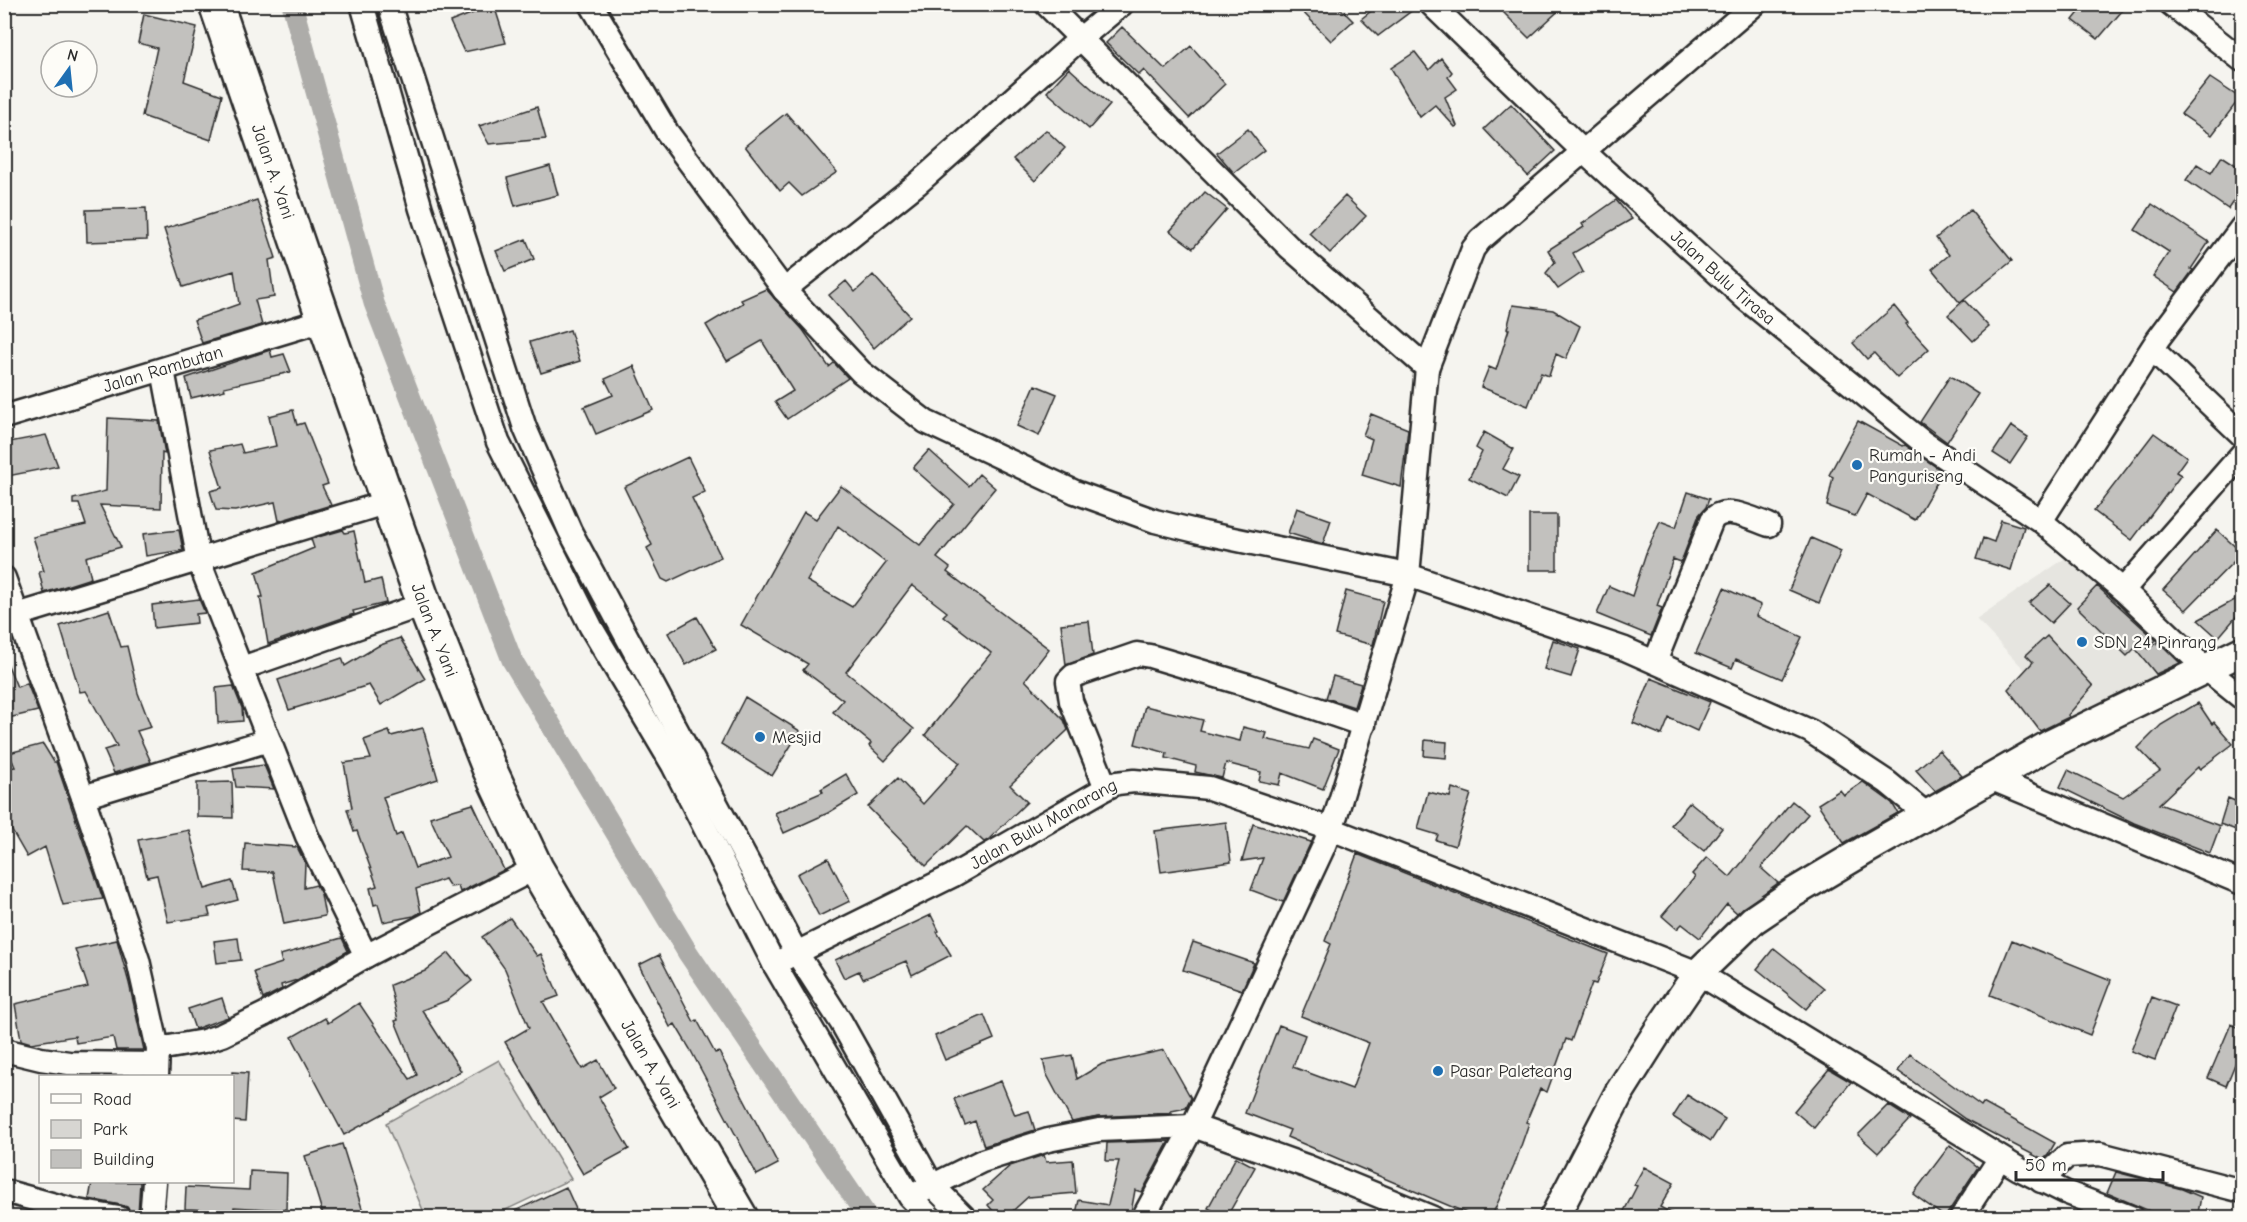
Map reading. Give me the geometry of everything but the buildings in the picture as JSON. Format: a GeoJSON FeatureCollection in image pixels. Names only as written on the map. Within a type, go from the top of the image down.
{"type":"FeatureCollection","features":[{"type":"Feature","properties":{"kind":"highway","name":"Jalan A. Yani"},"geometry":{"type":"LineString","coordinates":[[216,4],[424,604],[489,768],[536,867],[741,1218]]}},
{"type":"Feature","properties":{"kind":"main road"},"geometry":{"type":"LineString","coordinates":[[1554,1218],[1619,1093],[1698,973],[1763,912],[1926,814],[2053,743],[2242,651]]}},
{"type":"Feature","properties":{"kind":"street"},"geometry":{"type":"LineString","coordinates":[[362,4],[421,209],[498,442],[560,536],[730,826],[796,952],[841,1022],[932,1185],[965,1218]]}},
{"type":"Feature","properties":{"kind":"street"},"geometry":{"type":"LineString","coordinates":[[389,4],[591,627],[673,765],[774,964],[910,1197],[931,1218]]}},
{"type":"Feature","properties":{"kind":"street"},"geometry":{"type":"LineString","coordinates":[[591,4],[667,132],[784,290],[861,372],[926,422],[1075,492],[1155,521],[1408,575],[1599,639],[1810,731],[1887,782],[1926,814]]}},
{"type":"Feature","properties":{"kind":"street"},"geometry":{"type":"LineString","coordinates":[[1046,4],[1296,254],[1426,368]]}},
{"type":"Feature","properties":{"kind":"street"},"geometry":{"type":"LineString","coordinates":[[784,290],[916,184],[1122,4]]}},
{"type":"Feature","properties":{"kind":"street","name":"Jalan Bulu Tirasa"},"geometry":{"type":"LineString","coordinates":[[1431,4],[1583,151],[1747,300],[1924,442],[2041,522],[2123,590],[2205,669],[2242,698]]}},
{"type":"Feature","properties":{"kind":"street"},"geometry":{"type":"LineString","coordinates":[[1143,1218],[1193,1126],[1331,829],[1408,575],[1426,368],[1473,249],[1480,240],[1755,4]]}},
{"type":"Feature","properties":{"kind":"street"},"geometry":{"type":"LineString","coordinates":[[2170,4],[2242,60]]}},
{"type":"Feature","properties":{"kind":"street"},"geometry":{"type":"LineString","coordinates":[[2041,522],[2151,349],[2242,227]]}},
{"type":"Feature","properties":{"kind":"street","name":"Jalan Rambutan"},"geometry":{"type":"LineString","coordinates":[[4,417],[324,320]]}},
{"type":"Feature","properties":{"kind":"street"},"geometry":{"type":"LineString","coordinates":[[2151,349],[2242,435]]}},
{"type":"Feature","properties":{"kind":"street"},"geometry":{"type":"LineString","coordinates":[[163,370],[199,561],[307,836],[366,956]]}},
{"type":"Feature","properties":{"kind":"street"},"geometry":{"type":"LineString","coordinates":[[2123,590],[2242,454]]}},
{"type":"Feature","properties":{"kind":"street"},"geometry":{"type":"LineString","coordinates":[[11,617],[388,502]]}},
{"type":"Feature","properties":{"kind":"street"},"geometry":{"type":"LineString","coordinates":[[1655,662],[1713,520],[1718,513],[1726,511],[1768,525]]}},
{"type":"Feature","properties":{"kind":"street"},"geometry":{"type":"LineString","coordinates":[[4,578],[11,617],[83,798],[138,960],[149,1000],[158,1063]]}},
{"type":"Feature","properties":{"kind":"street"},"geometry":{"type":"LineString","coordinates":[[242,668],[424,604]]}},
{"type":"Feature","properties":{"kind":"street"},"geometry":{"type":"LineString","coordinates":[[1106,788],[1071,701],[1068,681],[1073,676],[1137,654],[1247,685],[1364,725]]}},
{"type":"Feature","properties":{"kind":"street"},"geometry":{"type":"LineString","coordinates":[[83,798],[269,740]]}},
{"type":"Feature","properties":{"kind":"street"},"geometry":{"type":"LineString","coordinates":[[1990,778],[2242,884]]}},
{"type":"Feature","properties":{"kind":"street","name":"Jalan Bulu Manarang"},"geometry":{"type":"LineString","coordinates":[[774,964],[952,876],[1117,783],[1134,781],[1209,788],[1331,829],[1698,973],[2000,1158],[2041,1181],[2133,1218]]}},
{"type":"Feature","properties":{"kind":"street"},"geometry":{"type":"LineString","coordinates":[[710,837],[730,826]]}},
{"type":"Feature","properties":{"kind":"street"},"geometry":{"type":"LineString","coordinates":[[4,1050],[61,1062],[158,1063],[265,1014],[366,956],[536,867]]}},
{"type":"Feature","properties":{"kind":"street"},"geometry":{"type":"LineString","coordinates":[[910,1197],[982,1161],[1048,1140],[1099,1130],[1193,1126],[1306,1166],[1433,1218]]}},
{"type":"Feature","properties":{"kind":"street"},"geometry":{"type":"LineString","coordinates":[[2041,1181],[2067,1156],[2100,1154],[2242,1191]]}},
{"type":"Feature","properties":{"kind":"street"},"geometry":{"type":"LineString","coordinates":[[1961,1218],[2000,1158]]}},
{"type":"Feature","properties":{"kind":"street"},"geometry":{"type":"LineString","coordinates":[[151,1218],[154,1183]]}},
{"type":"Feature","properties":{"kind":"street"},"geometry":{"type":"LineString","coordinates":[[4,1191],[77,1210],[119,1218]]}},
{"type":"Feature","properties":{"kind":"shaded area","name":"SDN 24 Pinrang"},"geometry":{"type":"Polygon","coordinates":[[[2070,555],[2191,664],[2071,718],[1976,619],[2070,555]]]}},
{"type":"Feature","properties":{"kind":"green space"},"geometry":{"type":"Polygon","coordinates":[[[499,1060],[571,1179],[491,1217],[426,1217],[386,1123],[499,1060]]]}},
{"type":"Feature","properties":{"kind":"waterway"},"geometry":{"type":"LineString","coordinates":[[292,4],[374,303],[512,660],[688,953],[868,1218]]}},
{"type":"Feature","properties":{"kind":"place","name":"Rumah - Andi Panguriseng"},"geometry":{"type":"Point","coordinates":[1857,465]}},
{"type":"Feature","properties":{"kind":"place","name":"SDN 24 Pinrang"},"geometry":{"type":"Point","coordinates":[2082,642]}},
{"type":"Feature","properties":{"kind":"place","name":"Mesjid"},"geometry":{"type":"Point","coordinates":[760,737]}},
{"type":"Feature","properties":{"kind":"place","name":"Pasar Paleteang"},"geometry":{"type":"Point","coordinates":[1438,1071]}}]}
